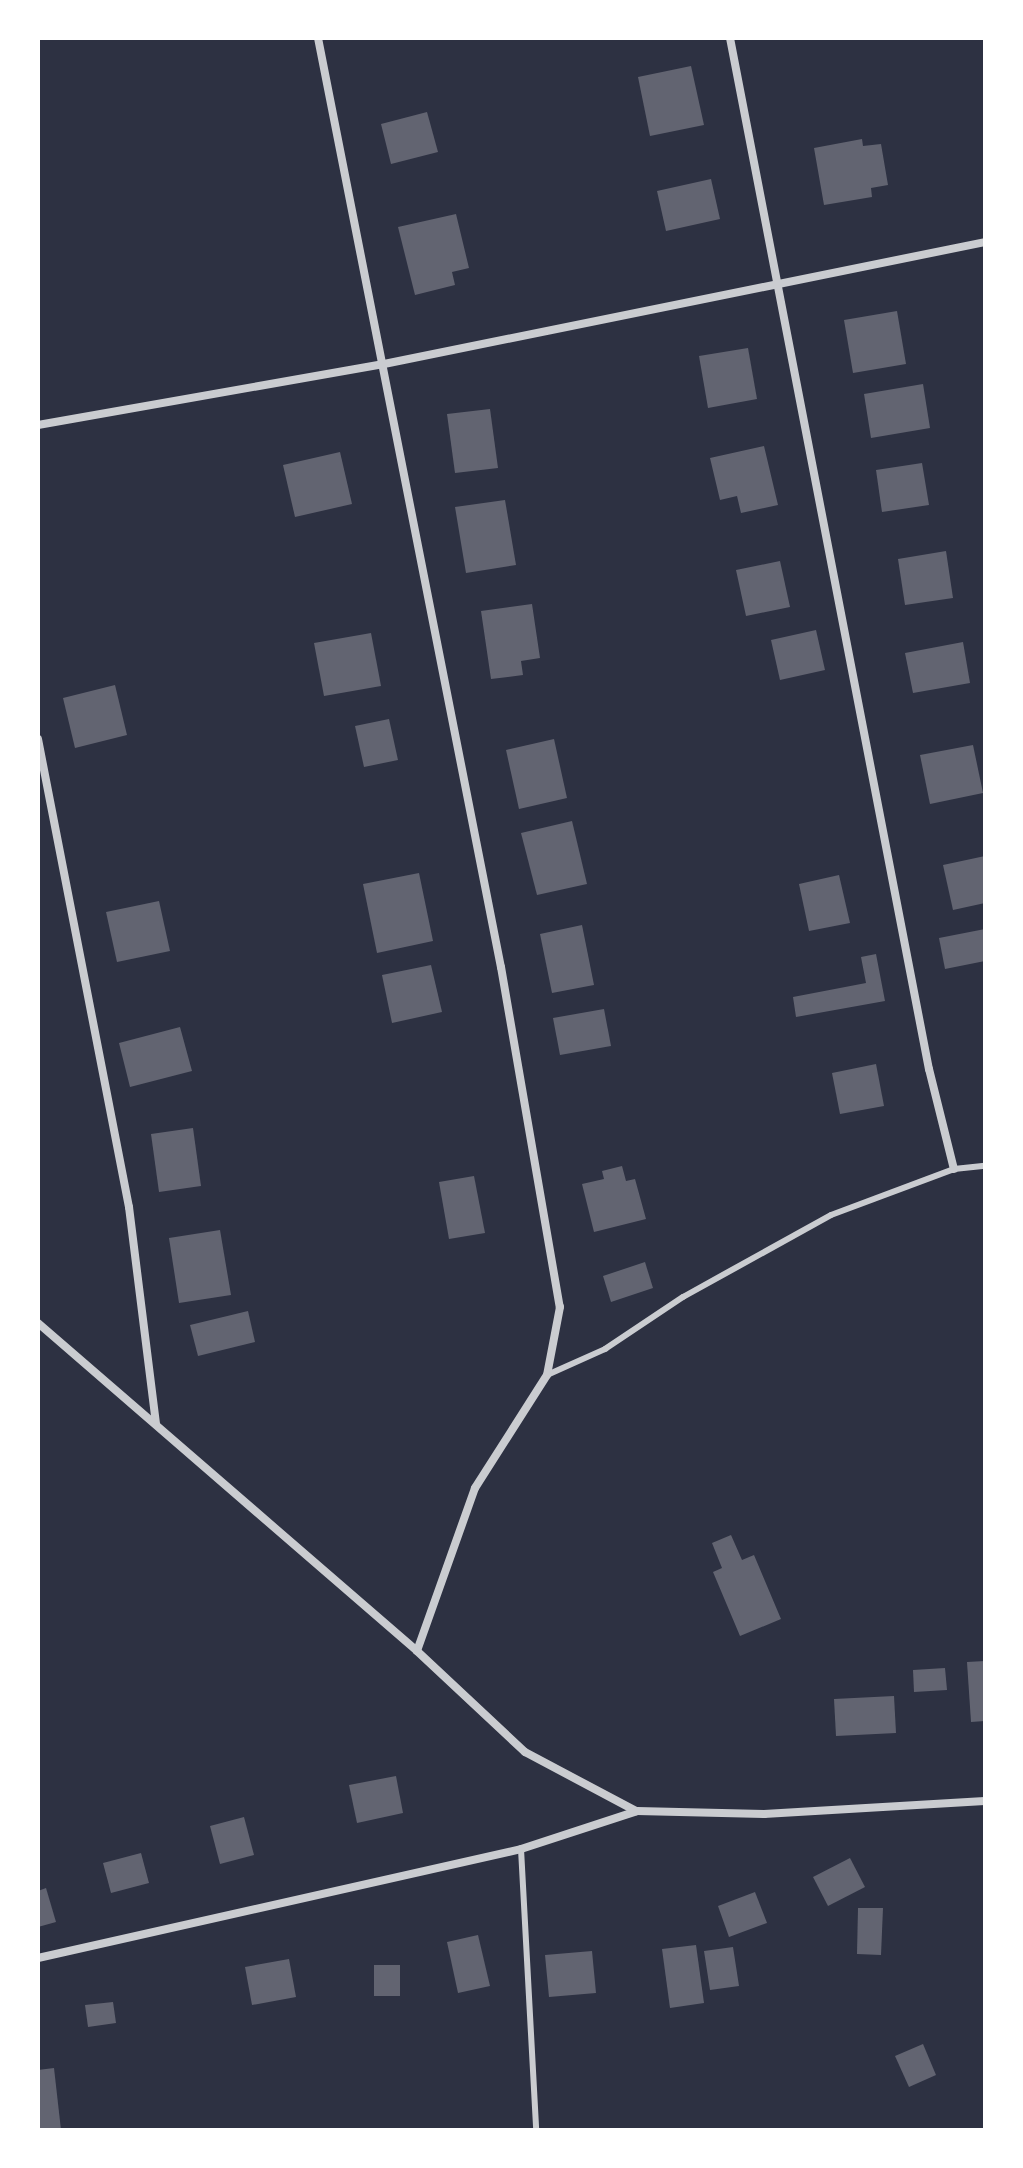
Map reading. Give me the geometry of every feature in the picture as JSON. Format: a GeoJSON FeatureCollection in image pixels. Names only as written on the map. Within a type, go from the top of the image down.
{"type":"FeatureCollection","features":[{"type":"Feature","properties":{"kind":"street"},"geometry":{"type":"LineString","coordinates":[[318,38],[501,967],[560,1307],[547,1375],[475,1488],[417,1651]]}},
{"type":"Feature","properties":{"kind":"street"},"geometry":{"type":"LineString","coordinates":[[730,38],[929,1069],[954,1169]]}},
{"type":"Feature","properties":{"kind":"street"},"geometry":{"type":"LineString","coordinates":[[38,425],[384,364],[985,242]]}},
{"type":"Feature","properties":{"kind":"street"},"geometry":{"type":"LineString","coordinates":[[38,739],[129,1207],[156,1425]]}},
{"type":"Feature","properties":{"kind":"street"},"geometry":{"type":"LineString","coordinates":[[38,1323],[417,1651],[525,1752],[637,1811]]}},
{"type":"Feature","properties":{"kind":"street"},"geometry":{"type":"LineString","coordinates":[[38,1958],[521,1849],[637,1811],[764,1814],[985,1801]]}},
{"type":"Feature","properties":{"kind":"lane"},"geometry":{"type":"LineString","coordinates":[[547,1375],[605,1349],[683,1297],[831,1215],[954,1169],[985,1166]]}},
{"type":"Feature","properties":{"kind":"lane"},"geometry":{"type":"LineString","coordinates":[[521,1849],[536,2130]]}},
{"type":"Feature","properties":{"kind":"building"},"geometry":{"type":"Polygon","coordinates":[[[691,66],[704,125],[650,136],[638,77],[691,66]]]}},
{"type":"Feature","properties":{"kind":"building"},"geometry":{"type":"Polygon","coordinates":[[[427,112],[438,152],[391,164],[381,124],[427,112]]]}},
{"type":"Feature","properties":{"kind":"building"},"geometry":{"type":"Polygon","coordinates":[[[862,139],[863,146],[881,144],[888,185],[871,188],[872,197],[824,205],[814,148],[862,139]]]}},
{"type":"Feature","properties":{"kind":"building"},"geometry":{"type":"Polygon","coordinates":[[[711,179],[720,219],[666,231],[657,191],[711,179]]]}},
{"type":"Feature","properties":{"kind":"building"},"geometry":{"type":"Polygon","coordinates":[[[456,214],[469,268],[452,272],[455,285],[415,295],[398,227],[456,214]]]}},
{"type":"Feature","properties":{"kind":"building"},"geometry":{"type":"Polygon","coordinates":[[[897,311],[906,364],[853,373],[844,320],[897,311]]]}},
{"type":"Feature","properties":{"kind":"building"},"geometry":{"type":"Polygon","coordinates":[[[748,348],[757,399],[708,408],[699,356],[748,348]]]}},
{"type":"Feature","properties":{"kind":"building"},"geometry":{"type":"Polygon","coordinates":[[[923,384],[930,428],[871,438],[864,394],[923,384]]]}},
{"type":"Feature","properties":{"kind":"building"},"geometry":{"type":"Polygon","coordinates":[[[490,409],[498,468],[455,473],[447,414],[490,409]]]}},
{"type":"Feature","properties":{"kind":"building"},"geometry":{"type":"Polygon","coordinates":[[[764,446],[778,505],[741,513],[737,496],[720,500],[710,458],[764,446]]]}},
{"type":"Feature","properties":{"kind":"building"},"geometry":{"type":"Polygon","coordinates":[[[340,452],[352,504],[295,517],[283,465],[340,452]]]}},
{"type":"Feature","properties":{"kind":"building"},"geometry":{"type":"Polygon","coordinates":[[[922,463],[929,505],[882,512],[876,470],[922,463]]]}},
{"type":"Feature","properties":{"kind":"building"},"geometry":{"type":"Polygon","coordinates":[[[505,500],[516,565],[466,573],[455,507],[505,500]]]}},
{"type":"Feature","properties":{"kind":"building"},"geometry":{"type":"Polygon","coordinates":[[[946,551],[953,598],[905,605],[898,559],[946,551]]]}},
{"type":"Feature","properties":{"kind":"building"},"geometry":{"type":"Polygon","coordinates":[[[780,561],[790,607],[746,616],[736,570],[780,561]]]}},
{"type":"Feature","properties":{"kind":"building"},"geometry":{"type":"Polygon","coordinates":[[[532,604],[540,658],[521,661],[523,675],[491,679],[481,611],[532,604]]]}},
{"type":"Feature","properties":{"kind":"building"},"geometry":{"type":"Polygon","coordinates":[[[816,630],[825,670],[780,680],[771,640],[816,630]]]}},
{"type":"Feature","properties":{"kind":"building"},"geometry":{"type":"Polygon","coordinates":[[[371,633],[381,686],[324,696],[314,643],[371,633]]]}},
{"type":"Feature","properties":{"kind":"building"},"geometry":{"type":"Polygon","coordinates":[[[963,642],[970,683],[913,693],[905,653],[963,642]]]}},
{"type":"Feature","properties":{"kind":"building"},"geometry":{"type":"Polygon","coordinates":[[[115,685],[127,735],[75,748],[63,698],[115,685]]]}},
{"type":"Feature","properties":{"kind":"building"},"geometry":{"type":"Polygon","coordinates":[[[389,719],[398,760],[364,767],[355,726],[389,719]]]}},
{"type":"Feature","properties":{"kind":"building"},"geometry":{"type":"Polygon","coordinates":[[[554,739],[567,798],[519,809],[506,750],[554,739]]]}},
{"type":"Feature","properties":{"kind":"building"},"geometry":{"type":"Polygon","coordinates":[[[973,745],[983,793],[930,804],[920,755],[973,745]]]}},
{"type":"Feature","properties":{"kind":"building"},"geometry":{"type":"Polygon","coordinates":[[[572,821],[587,884],[537,895],[521,833],[572,821]]]}},
{"type":"Feature","properties":{"kind":"building"},"geometry":{"type":"Polygon","coordinates":[[[985,856],[985,903],[953,910],[943,865],[985,856]]]}},
{"type":"Feature","properties":{"kind":"building"},"geometry":{"type":"Polygon","coordinates":[[[419,873],[433,941],[377,953],[363,884],[419,873]]]}},
{"type":"Feature","properties":{"kind":"building"},"geometry":{"type":"Polygon","coordinates":[[[839,875],[850,923],[809,931],[799,884],[839,875]]]}},
{"type":"Feature","properties":{"kind":"building"},"geometry":{"type":"Polygon","coordinates":[[[159,901],[170,951],[117,962],[106,912],[159,901]]]}},
{"type":"Feature","properties":{"kind":"building"},"geometry":{"type":"Polygon","coordinates":[[[582,925],[594,985],[552,993],[540,934],[582,925]]]}},
{"type":"Feature","properties":{"kind":"building"},"geometry":{"type":"Polygon","coordinates":[[[985,929],[985,961],[945,969],[939,938],[985,929]]]}},
{"type":"Feature","properties":{"kind":"building"},"geometry":{"type":"Polygon","coordinates":[[[876,954],[885,1001],[796,1017],[793,997],[866,983],[861,957],[876,954]]]}},
{"type":"Feature","properties":{"kind":"building"},"geometry":{"type":"Polygon","coordinates":[[[431,965],[442,1012],[392,1023],[382,975],[431,965]]]}},
{"type":"Feature","properties":{"kind":"building"},"geometry":{"type":"Polygon","coordinates":[[[604,1009],[611,1046],[560,1055],[553,1018],[604,1009]]]}},
{"type":"Feature","properties":{"kind":"building"},"geometry":{"type":"Polygon","coordinates":[[[180,1027],[192,1071],[130,1087],[119,1043],[180,1027]]]}},
{"type":"Feature","properties":{"kind":"building"},"geometry":{"type":"Polygon","coordinates":[[[876,1064],[884,1106],[840,1114],[832,1073],[876,1064]]]}},
{"type":"Feature","properties":{"kind":"building"},"geometry":{"type":"Polygon","coordinates":[[[193,1128],[201,1186],[159,1192],[151,1134],[193,1128]]]}},
{"type":"Feature","properties":{"kind":"building"},"geometry":{"type":"Polygon","coordinates":[[[622,1166],[626,1181],[635,1179],[646,1219],[594,1232],[582,1184],[604,1179],[602,1171],[622,1166]]]}},
{"type":"Feature","properties":{"kind":"building"},"geometry":{"type":"Polygon","coordinates":[[[474,1176],[485,1233],[449,1239],[439,1182],[474,1176]]]}},
{"type":"Feature","properties":{"kind":"building"},"geometry":{"type":"Polygon","coordinates":[[[220,1230],[231,1295],[179,1303],[169,1238],[220,1230]]]}},
{"type":"Feature","properties":{"kind":"building"},"geometry":{"type":"Polygon","coordinates":[[[645,1262],[653,1288],[611,1302],[603,1276],[645,1262]]]}},
{"type":"Feature","properties":{"kind":"building"},"geometry":{"type":"Polygon","coordinates":[[[248,1311],[255,1342],[198,1356],[190,1325],[248,1311]]]}},
{"type":"Feature","properties":{"kind":"building"},"geometry":{"type":"Polygon","coordinates":[[[731,1535],[742,1560],[754,1555],[781,1619],[740,1636],[713,1572],[722,1568],[712,1543],[731,1535]]]}},
{"type":"Feature","properties":{"kind":"building"},"geometry":{"type":"Polygon","coordinates":[[[985,1661],[985,1721],[971,1722],[967,1662],[985,1661]]]}},
{"type":"Feature","properties":{"kind":"building"},"geometry":{"type":"Polygon","coordinates":[[[945,1668],[947,1690],[914,1692],[913,1670],[945,1668]]]}},
{"type":"Feature","properties":{"kind":"building"},"geometry":{"type":"Polygon","coordinates":[[[894,1696],[896,1733],[836,1736],[834,1699],[894,1696]]]}},
{"type":"Feature","properties":{"kind":"building"},"geometry":{"type":"Polygon","coordinates":[[[396,1776],[403,1813],[357,1823],[349,1785],[396,1776]]]}},
{"type":"Feature","properties":{"kind":"building"},"geometry":{"type":"Polygon","coordinates":[[[244,1817],[254,1855],[220,1864],[210,1826],[244,1817]]]}},
{"type":"Feature","properties":{"kind":"building"},"geometry":{"type":"Polygon","coordinates":[[[141,1853],[149,1883],[111,1893],[103,1863],[141,1853]]]}},
{"type":"Feature","properties":{"kind":"building"},"geometry":{"type":"Polygon","coordinates":[[[850,1858],[865,1887],[828,1906],[813,1877],[850,1858]]]}},
{"type":"Feature","properties":{"kind":"building"},"geometry":{"type":"Polygon","coordinates":[[[46,1888],[56,1922],[38,1927],[38,1891],[46,1888]]]}},
{"type":"Feature","properties":{"kind":"building"},"geometry":{"type":"Polygon","coordinates":[[[755,1892],[767,1923],[729,1937],[718,1906],[755,1892]]]}},
{"type":"Feature","properties":{"kind":"building"},"geometry":{"type":"Polygon","coordinates":[[[858,1908],[883,1908],[881,1955],[857,1954],[858,1908]]]}},
{"type":"Feature","properties":{"kind":"building"},"geometry":{"type":"Polygon","coordinates":[[[478,1935],[490,1986],[458,1993],[447,1942],[478,1935]]]}},
{"type":"Feature","properties":{"kind":"building"},"geometry":{"type":"Polygon","coordinates":[[[696,1945],[704,2003],[670,2008],[662,1949],[696,1945]]]}},
{"type":"Feature","properties":{"kind":"building"},"geometry":{"type":"Polygon","coordinates":[[[733,1947],[739,1986],[710,1990],[704,1951],[733,1947]]]}},
{"type":"Feature","properties":{"kind":"building"},"geometry":{"type":"Polygon","coordinates":[[[592,1951],[596,1993],[549,1997],[545,1955],[592,1951]]]}},
{"type":"Feature","properties":{"kind":"building"},"geometry":{"type":"Polygon","coordinates":[[[289,1959],[296,1997],[252,2005],[245,1967],[289,1959]]]}},
{"type":"Feature","properties":{"kind":"building"},"geometry":{"type":"Polygon","coordinates":[[[374,1965],[400,1965],[400,1996],[374,1996],[374,1965]]]}},
{"type":"Feature","properties":{"kind":"building"},"geometry":{"type":"Polygon","coordinates":[[[113,2002],[116,2023],[88,2027],[85,2005],[113,2002]]]}},
{"type":"Feature","properties":{"kind":"building"},"geometry":{"type":"Polygon","coordinates":[[[923,2044],[936,2075],[909,2087],[895,2056],[923,2044]]]}},
{"type":"Feature","properties":{"kind":"building"},"geometry":{"type":"Polygon","coordinates":[[[54,2068],[61,2130],[38,2130],[38,2070],[54,2068]]]}}]}
